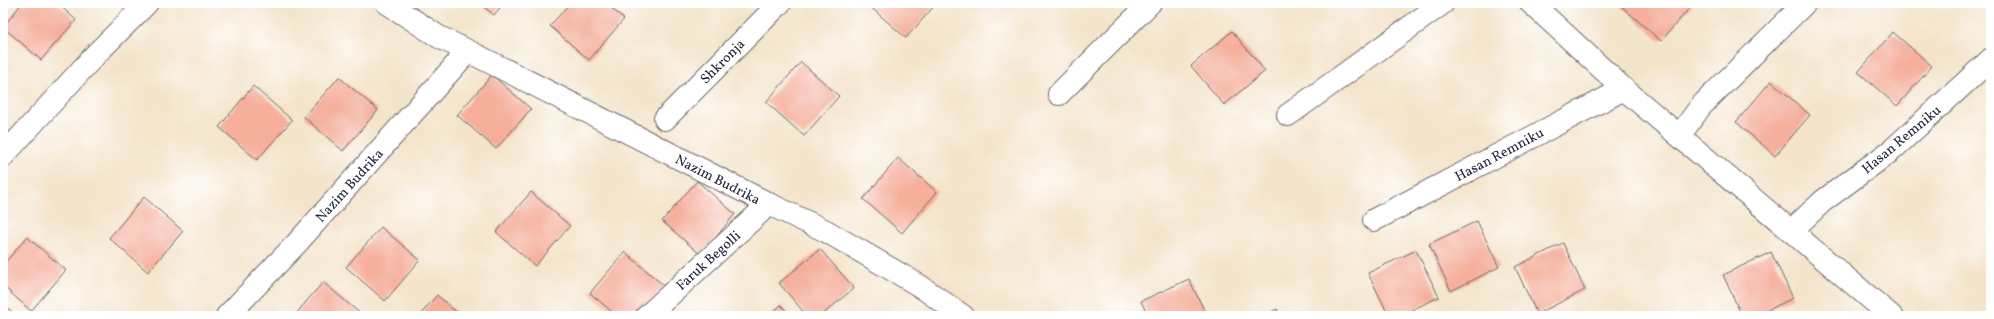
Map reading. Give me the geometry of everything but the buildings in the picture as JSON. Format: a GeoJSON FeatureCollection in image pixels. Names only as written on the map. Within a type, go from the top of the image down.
{"type":"FeatureCollection","features":[{"type":"Feature","properties":{"kind":"street"},"geometry":{"type":"LineString","coordinates":[[3,156],[96,54],[147,3]]}},
{"type":"Feature","properties":{"kind":"street","name":"Nazim Budrika"},"geometry":{"type":"LineString","coordinates":[[387,3],[439,37],[769,204],[826,231],[920,286],[963,316]]}},
{"type":"Feature","properties":{"kind":"street","name":"Shkronja"},"geometry":{"type":"LineString","coordinates":[[665,119],[780,3]]}},
{"type":"Feature","properties":{"kind":"street"},"geometry":{"type":"LineString","coordinates":[[1059,94],[1150,3]]}},
{"type":"Feature","properties":{"kind":"street"},"geometry":{"type":"LineString","coordinates":[[1288,115],[1443,3]]}},
{"type":"Feature","properties":{"kind":"street"},"geometry":{"type":"LineString","coordinates":[[1532,3],[1624,89],[1891,316]]}},
{"type":"Feature","properties":{"kind":"street"},"geometry":{"type":"LineString","coordinates":[[1679,136],[1702,106],[1805,3]]}},
{"type":"Feature","properties":{"kind":"street","name":"Nazim Budrika"},"geometry":{"type":"LineString","coordinates":[[227,316],[298,243],[468,52]]}},
{"type":"Feature","properties":{"kind":"street","name":"Hasan Remniku"},"geometry":{"type":"LineString","coordinates":[[1791,231],[1823,201],[1892,150],[1991,59]]}},
{"type":"Feature","properties":{"kind":"street","name":"Hasan Remniku"},"geometry":{"type":"LineString","coordinates":[[1374,220],[1624,89]]}},
{"type":"Feature","properties":{"kind":"street","name":"Faruk Begolli"},"geometry":{"type":"LineString","coordinates":[[647,316],[769,204]]}}]}
